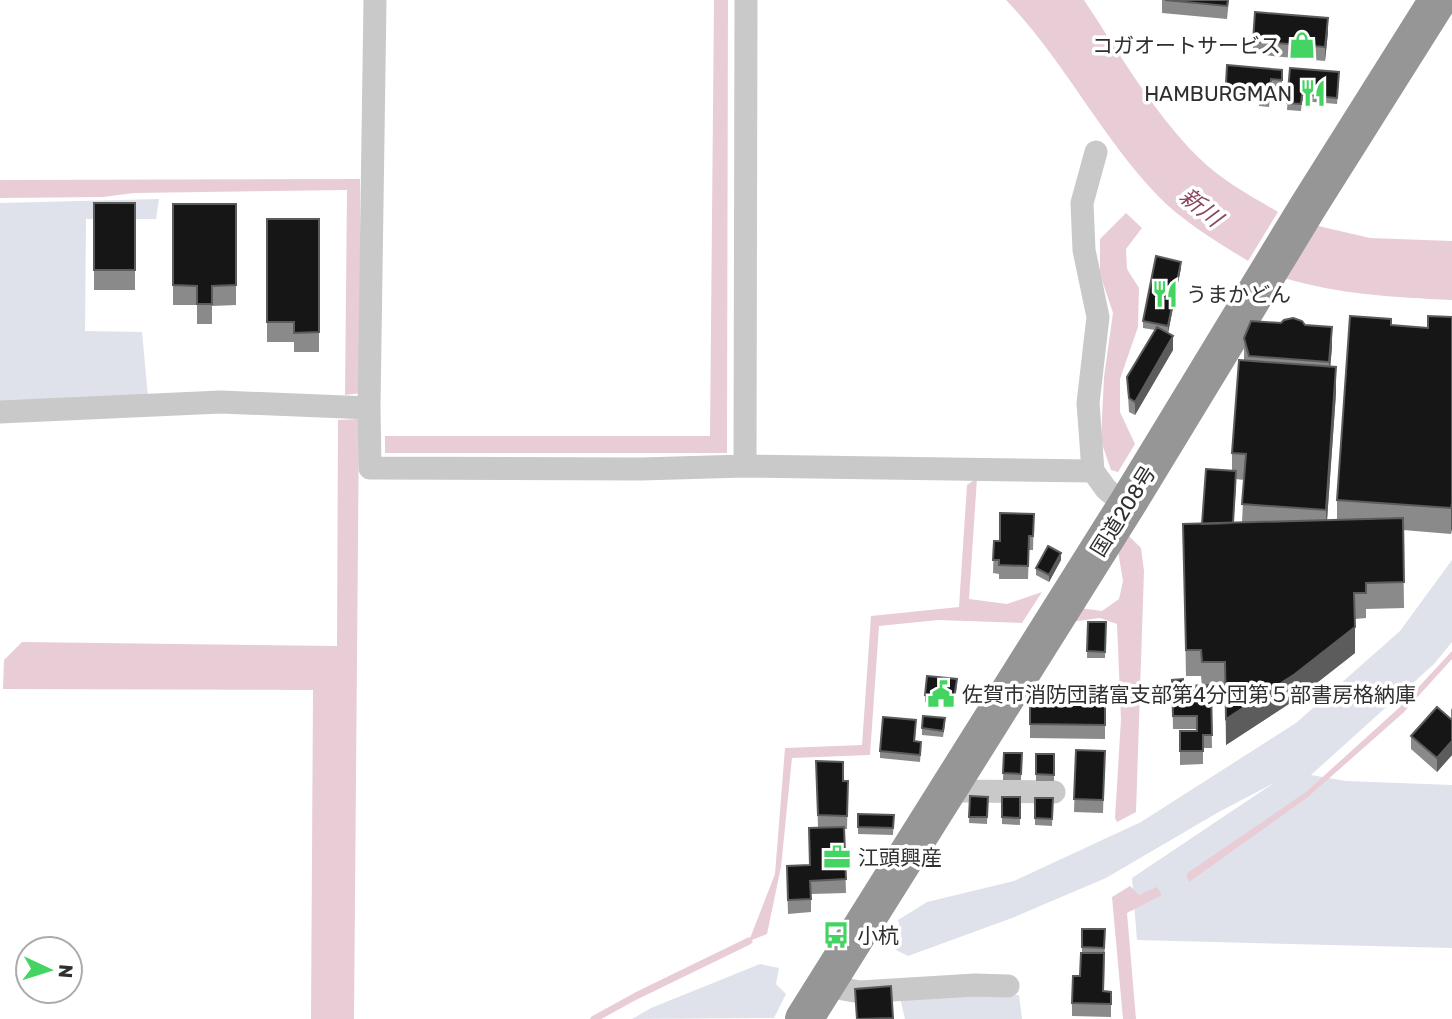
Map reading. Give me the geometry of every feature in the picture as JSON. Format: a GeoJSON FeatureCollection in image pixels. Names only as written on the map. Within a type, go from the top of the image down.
{"type":"FeatureCollection","features":[{"type":"Feature","properties":{"kind":"highway","name":"国道208号"},"geometry":{"type":"LineString","coordinates":[[804,1019],[1126,506],[1309,205],[1438,0]]}},
{"type":"Feature","properties":{"kind":"street"},"geometry":{"type":"LineString","coordinates":[[375,0],[370,468],[641,469],[745,466],[1093,471]]}},
{"type":"Feature","properties":{"kind":"street"},"geometry":{"type":"LineString","coordinates":[[745,466],[746,0]]}},
{"type":"Feature","properties":{"kind":"street"},"geometry":{"type":"LineString","coordinates":[[1096,152],[1082,203],[1084,250],[1098,317],[1088,403],[1093,471],[1106,489],[1126,506]]}},
{"type":"Feature","properties":{"kind":"street"},"geometry":{"type":"LineString","coordinates":[[0,412],[221,402],[369,408]]}},
{"type":"Feature","properties":{"kind":"street"},"geometry":{"type":"LineString","coordinates":[[951,785],[963,791],[1054,792]]}},
{"type":"Feature","properties":{"kind":"street"},"geometry":{"type":"LineString","coordinates":[[829,980],[843,989],[860,992],[975,985],[1009,986]]}},
{"type":"Feature","properties":{"kind":"shaded area"},"geometry":{"type":"Polygon","coordinates":[[[159,199],[156,219],[86,219],[85,331],[142,332],[148,397],[0,406],[0,203],[159,199]]]}},
{"type":"Feature","properties":{"kind":"shaded area"},"geometry":{"type":"Polygon","coordinates":[[[1452,560],[1452,642],[1434,664],[1311,775],[1346,781],[1452,785],[1452,948],[1137,940],[1132,878],[1274,783],[1106,878],[1012,918],[908,956],[896,950],[902,939],[898,920],[927,902],[1014,881],[1141,822],[1296,723],[1400,631],[1452,560]]]}},
{"type":"Feature","properties":{"kind":"shaded area"},"geometry":{"type":"Polygon","coordinates":[[[760,964],[779,968],[776,984],[786,994],[774,1018],[632,1019],[651,1008],[760,964]]]}},
{"type":"Feature","properties":{"kind":"shaded area"},"geometry":{"type":"Polygon","coordinates":[[[1019,995],[1022,1019],[905,1019],[900,998],[1019,995]]]}},
{"type":"Feature","properties":{"kind":"water"},"geometry":{"type":"Polygon","coordinates":[[[714,0],[728,0],[727,453],[385,453],[385,436],[710,436],[714,0]]]}},
{"type":"Feature","properties":{"kind":"water","name":"新川"},"geometry":{"type":"Polygon","coordinates":[[[1006,0],[1084,0],[1137,82],[1182,140],[1216,173],[1278,212],[1248,261],[1189,222],[1157,195],[1117,148],[1046,47],[1006,0]]]}},
{"type":"Feature","properties":{"kind":"water"},"geometry":{"type":"Polygon","coordinates":[[[360,179],[361,393],[345,395],[347,190],[0,198],[0,180],[360,179]]]}},
{"type":"Feature","properties":{"kind":"water"},"geometry":{"type":"Polygon","coordinates":[[[1126,213],[1142,228],[1126,249],[1127,269],[1139,288],[1138,327],[1120,379],[1120,412],[1135,444],[1118,472],[1111,470],[1101,441],[1104,377],[1113,313],[1100,274],[1100,239],[1126,213]]]}},
{"type":"Feature","properties":{"kind":"water"},"geometry":{"type":"Polygon","coordinates":[[[1314,225],[1370,238],[1452,241],[1452,300],[1347,292],[1284,278],[1314,225]]]}},
{"type":"Feature","properties":{"kind":"water"},"geometry":{"type":"Polygon","coordinates":[[[359,419],[354,1019],[311,1019],[313,690],[3,689],[4,660],[22,642],[337,646],[338,420],[359,419]]]}},
{"type":"Feature","properties":{"kind":"water"},"geometry":{"type":"Polygon","coordinates":[[[977,478],[969,599],[1007,604],[1042,592],[1022,623],[938,620],[879,626],[870,755],[792,758],[781,867],[767,934],[749,941],[775,874],[785,748],[862,745],[871,616],[959,607],[967,485],[977,478]]]}},
{"type":"Feature","properties":{"kind":"water"},"geometry":{"type":"Polygon","coordinates":[[[1129,536],[1141,548],[1144,571],[1136,812],[1117,822],[1115,818],[1121,719],[1117,624],[1100,618],[1070,622],[1080,608],[1102,611],[1119,599],[1123,581],[1118,551],[1129,536]]]}},
{"type":"Feature","properties":{"kind":"water"},"geometry":{"type":"Polygon","coordinates":[[[1452,651],[1452,659],[1403,713],[1308,797],[1189,882],[1186,874],[1306,792],[1401,706],[1452,651]]]}},
{"type":"Feature","properties":{"kind":"water"},"geometry":{"type":"Polygon","coordinates":[[[1130,886],[1139,895],[1157,887],[1162,895],[1127,913],[1136,1019],[1123,1019],[1112,897],[1130,886]]]}},
{"type":"Feature","properties":{"kind":"building"},"geometry":{"type":"Polygon","coordinates":[[[1165,0],[1228,0],[1227,6],[1165,0]]]}},
{"type":"Feature","properties":{"kind":"building"},"geometry":{"type":"Polygon","coordinates":[[[1255,12],[1328,18],[1325,47],[1253,41],[1255,12]]]}},
{"type":"Feature","properties":{"kind":"building"},"geometry":{"type":"Polygon","coordinates":[[[1227,65],[1282,70],[1282,80],[1271,79],[1269,100],[1259,100],[1261,87],[1247,86],[1246,96],[1230,95],[1231,85],[1226,84],[1227,65]]]}},
{"type":"Feature","properties":{"kind":"building"},"geometry":{"type":"Polygon","coordinates":[[[1290,68],[1339,72],[1337,98],[1302,95],[1301,104],[1287,103],[1290,68]]]}},
{"type":"Feature","properties":{"kind":"building"},"geometry":{"type":"Polygon","coordinates":[[[94,203],[135,203],[135,270],[94,270],[94,203]]]}},
{"type":"Feature","properties":{"kind":"building"},"geometry":{"type":"Polygon","coordinates":[[[173,204],[236,204],[236,285],[212,286],[212,304],[197,304],[197,286],[173,285],[173,204]]]}},
{"type":"Feature","properties":{"kind":"building"},"geometry":{"type":"Polygon","coordinates":[[[267,219],[319,219],[319,332],[294,333],[294,322],[267,322],[267,219]]]}},
{"type":"Feature","properties":{"kind":"building"},"geometry":{"type":"Polygon","coordinates":[[[1156,256],[1181,262],[1168,326],[1143,321],[1156,256]]]}},
{"type":"Feature","properties":{"kind":"building"},"geometry":{"type":"Polygon","coordinates":[[[1350,316],[1391,319],[1391,325],[1428,328],[1428,316],[1452,317],[1451,508],[1337,500],[1350,316]]]}},
{"type":"Feature","properties":{"kind":"building"},"geometry":{"type":"Polygon","coordinates":[[[1293,318],[1305,325],[1332,327],[1329,362],[1249,356],[1244,338],[1251,321],[1281,323],[1293,318]]]}},
{"type":"Feature","properties":{"kind":"building"},"geometry":{"type":"Polygon","coordinates":[[[1157,327],[1173,336],[1135,402],[1129,398],[1127,377],[1157,327]]]}},
{"type":"Feature","properties":{"kind":"building"},"geometry":{"type":"Polygon","coordinates":[[[1239,360],[1336,367],[1326,510],[1242,504],[1246,454],[1232,453],[1239,360]]]}},
{"type":"Feature","properties":{"kind":"building"},"geometry":{"type":"Polygon","coordinates":[[[1206,469],[1236,471],[1233,523],[1202,524],[1206,469]]]}},
{"type":"Feature","properties":{"kind":"building"},"geometry":{"type":"Polygon","coordinates":[[[1000,513],[1034,514],[1033,536],[1029,536],[1028,566],[999,565],[999,560],[993,560],[994,541],[1000,541],[1000,513]]]}},
{"type":"Feature","properties":{"kind":"building"},"geometry":{"type":"Polygon","coordinates":[[[1403,518],[1404,582],[1366,583],[1366,593],[1354,593],[1355,627],[1295,674],[1226,719],[1225,662],[1202,662],[1201,650],[1186,650],[1183,524],[1403,518]]]}},
{"type":"Feature","properties":{"kind":"building"},"geometry":{"type":"Polygon","coordinates":[[[1048,546],[1061,553],[1049,575],[1036,568],[1048,546]]]}},
{"type":"Feature","properties":{"kind":"building"},"geometry":{"type":"Polygon","coordinates":[[[1088,622],[1106,622],[1105,652],[1087,651],[1088,622]]]}},
{"type":"Feature","properties":{"kind":"building","name":"佐賀市消防団諸富支部第4分団第５部書房格納庫"},"geometry":{"type":"Polygon","coordinates":[[[927,676],[957,679],[954,698],[925,695],[927,676]]]}},
{"type":"Feature","properties":{"kind":"building"},"geometry":{"type":"Polygon","coordinates":[[[1183,679],[1183,686],[1211,685],[1212,735],[1203,735],[1203,751],[1180,751],[1180,731],[1197,731],[1197,716],[1173,716],[1172,680],[1183,679]]]}},
{"type":"Feature","properties":{"kind":"building"},"geometry":{"type":"Polygon","coordinates":[[[1030,697],[1105,698],[1105,725],[1030,724],[1030,697]]]}},
{"type":"Feature","properties":{"kind":"building"},"geometry":{"type":"Polygon","coordinates":[[[1437,707],[1452,720],[1452,741],[1437,758],[1411,736],[1437,707]]]}},
{"type":"Feature","properties":{"kind":"building"},"geometry":{"type":"Polygon","coordinates":[[[923,716],[945,718],[943,731],[922,728],[923,716]]]}},
{"type":"Feature","properties":{"kind":"building"},"geometry":{"type":"Polygon","coordinates":[[[883,717],[916,720],[914,741],[921,742],[920,755],[880,751],[883,717]]]}},
{"type":"Feature","properties":{"kind":"building"},"geometry":{"type":"Polygon","coordinates":[[[1076,750],[1105,751],[1103,800],[1074,799],[1076,750]]]}},
{"type":"Feature","properties":{"kind":"building"},"geometry":{"type":"Polygon","coordinates":[[[1004,753],[1022,753],[1021,774],[1003,773],[1004,753]]]}},
{"type":"Feature","properties":{"kind":"building"},"geometry":{"type":"Polygon","coordinates":[[[1036,754],[1054,754],[1054,775],[1036,774],[1036,754]]]}},
{"type":"Feature","properties":{"kind":"building"},"geometry":{"type":"Polygon","coordinates":[[[816,761],[843,762],[843,781],[848,781],[847,816],[818,815],[816,761]]]}},
{"type":"Feature","properties":{"kind":"building"},"geometry":{"type":"Polygon","coordinates":[[[970,796],[988,797],[987,817],[969,817],[970,796]]]}},
{"type":"Feature","properties":{"kind":"building"},"geometry":{"type":"Polygon","coordinates":[[[1002,797],[1020,797],[1020,818],[1002,817],[1002,797]]]}},
{"type":"Feature","properties":{"kind":"building"},"geometry":{"type":"Polygon","coordinates":[[[1035,798],[1053,798],[1052,819],[1035,818],[1035,798]]]}},
{"type":"Feature","properties":{"kind":"building"},"geometry":{"type":"Polygon","coordinates":[[[858,814],[894,815],[893,828],[858,827],[858,814]]]}},
{"type":"Feature","properties":{"kind":"building"},"geometry":{"type":"Polygon","coordinates":[[[844,827],[846,879],[810,881],[811,899],[788,900],[787,866],[810,865],[809,828],[844,827]]]}},
{"type":"Feature","properties":{"kind":"building"},"geometry":{"type":"Polygon","coordinates":[[[1082,929],[1105,929],[1104,948],[1082,947],[1082,929]]]}},
{"type":"Feature","properties":{"kind":"building"},"geometry":{"type":"Polygon","coordinates":[[[1081,953],[1104,953],[1103,991],[1111,992],[1111,1004],[1072,1003],[1073,976],[1080,976],[1081,953]]]}},
{"type":"Feature","properties":{"kind":"building"},"geometry":{"type":"Polygon","coordinates":[[[891,986],[893,1018],[857,1019],[855,989],[891,986]]]}},
{"type":"Feature","properties":{"kind":"waterway"},"geometry":{"type":"LineString","coordinates":[[594,1019],[749,941]]}},
{"type":"Feature","properties":{"kind":"place","name":"コガオートサービス"},"geometry":{"type":"Point","coordinates":[1302,45]}},
{"type":"Feature","properties":{"kind":"place","name":"HAMBURGMAN"},"geometry":{"type":"Point","coordinates":[1313,93]}},
{"type":"Feature","properties":{"kind":"place","name":"うまかどん"},"geometry":{"type":"Point","coordinates":[1165,294]}},
{"type":"Feature","properties":{"kind":"place","name":"佐賀市消防団諸富支部第4分団第５部書房格納庫"},"geometry":{"type":"Point","coordinates":[941,694]}},
{"type":"Feature","properties":{"kind":"place","name":"江頭興産"},"geometry":{"type":"Point","coordinates":[837,857]}},
{"type":"Feature","properties":{"kind":"place","name":"小杭"},"geometry":{"type":"Point","coordinates":[836,935]}}]}
